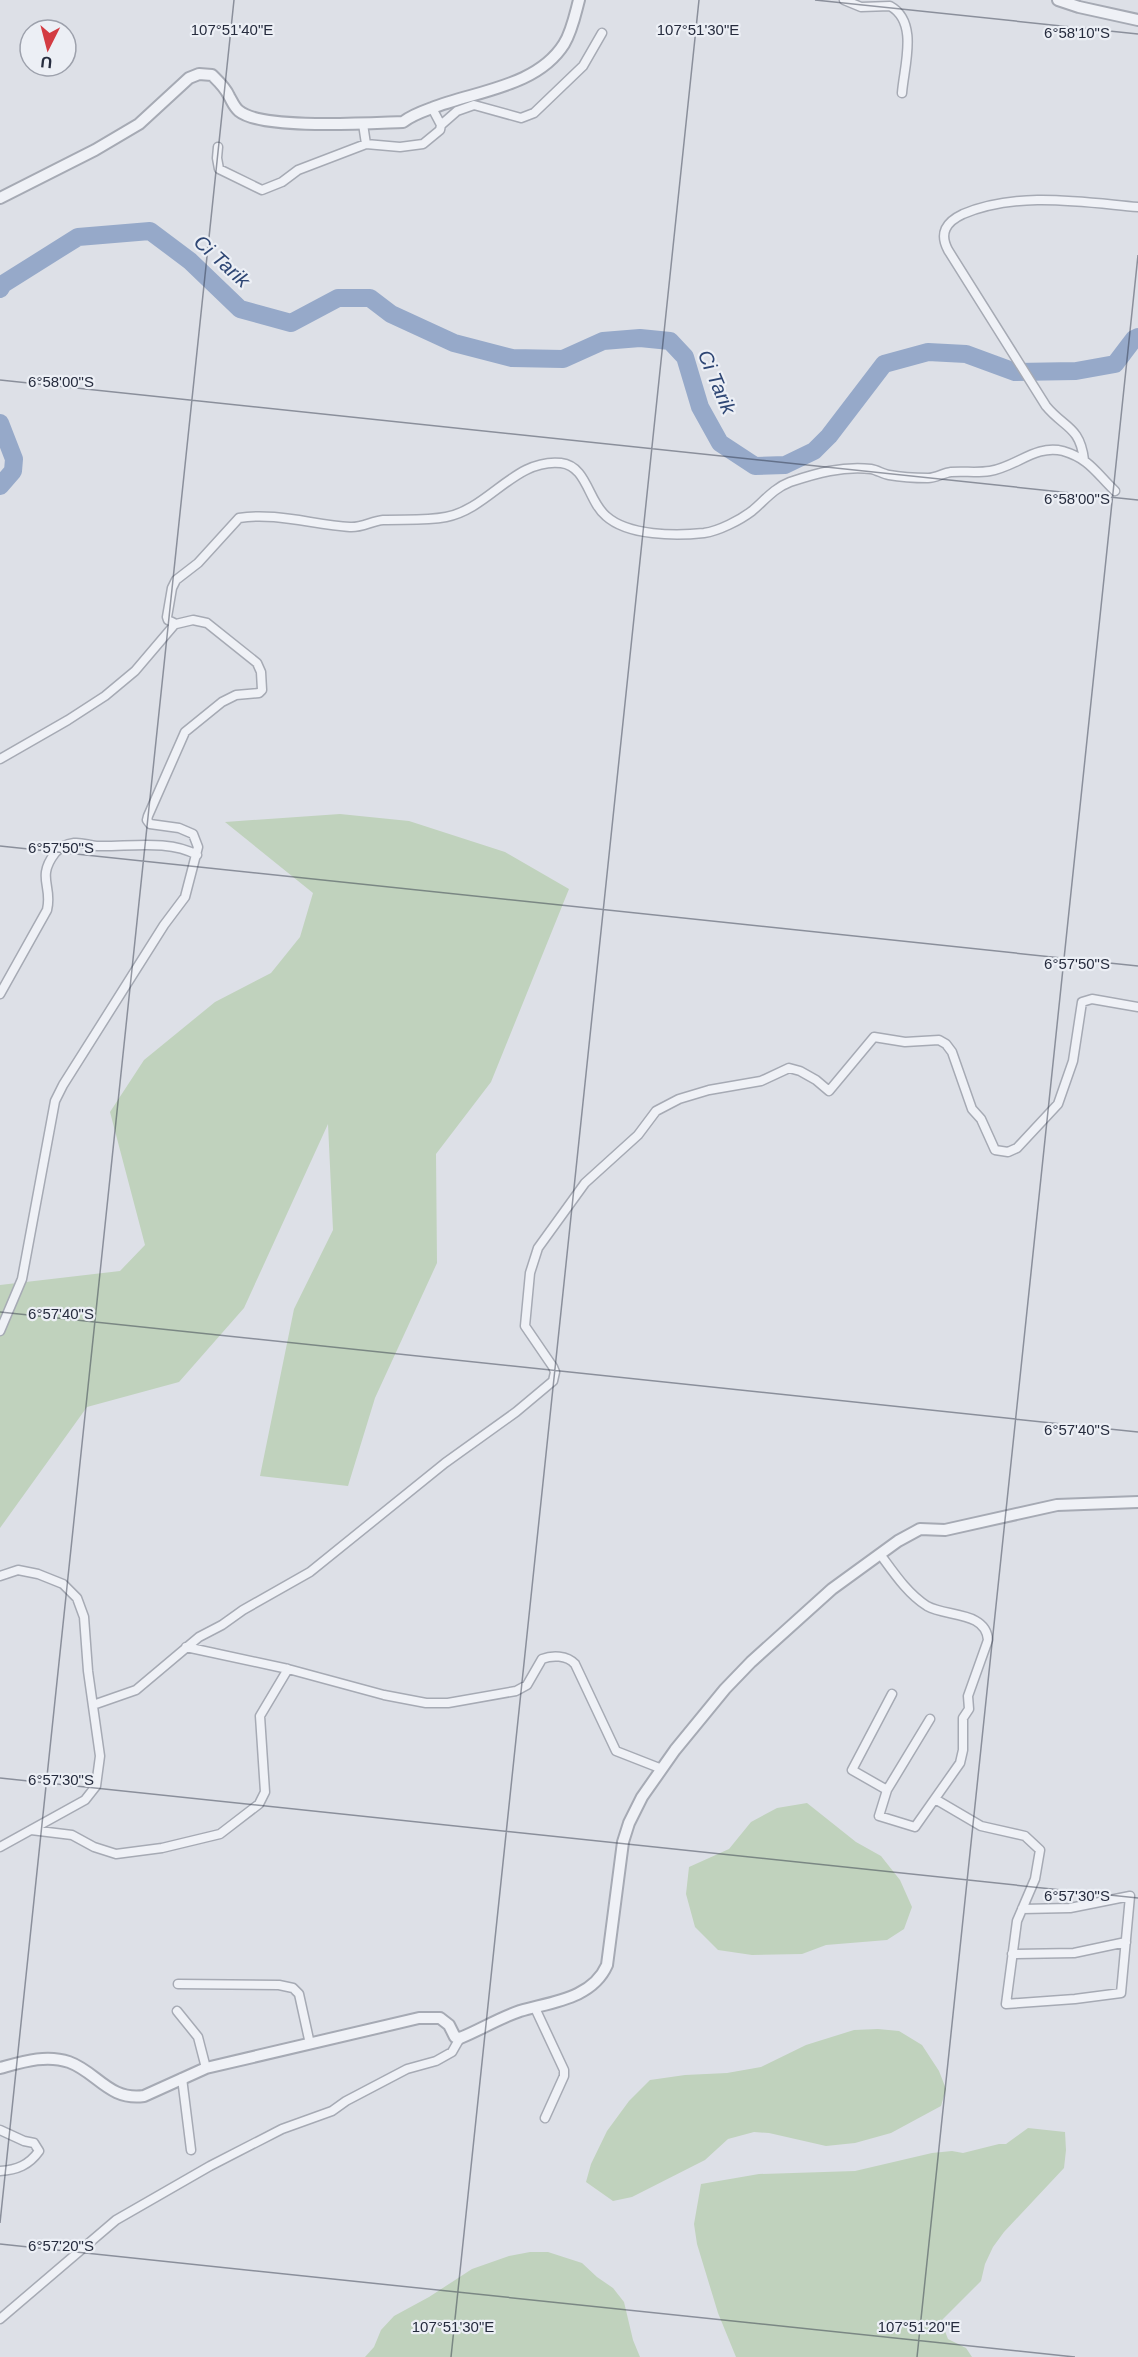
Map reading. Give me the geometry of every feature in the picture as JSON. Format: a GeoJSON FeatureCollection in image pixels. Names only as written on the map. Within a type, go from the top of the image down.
{"type":"FeatureCollection","features":[{"type":"Feature","properties":{"kind":"street"},"geometry":{"type":"LineString","coordinates":[[0,198],[131,129],[157,109],[189,78],[206,73],[212,75],[222,85],[240,112],[257,119],[363,124],[403,122],[412,115],[450,100],[509,85],[540,69],[563,45],[573,23],[579,0]]}},
{"type":"Feature","properties":{"kind":"street"},"geometry":{"type":"LineString","coordinates":[[844,0],[861,7],[890,6],[905,20],[908,40],[902,93]]}},
{"type":"Feature","properties":{"kind":"street"},"geometry":{"type":"LineString","coordinates":[[1058,0],[1138,20]]}},
{"type":"Feature","properties":{"kind":"street"},"geometry":{"type":"LineString","coordinates":[[218,147],[219,169],[262,190],[282,182],[298,170],[366,144],[400,147],[423,144],[436,135],[441,125],[457,111],[474,105],[521,118],[534,113],[583,66],[602,33]]}},
{"type":"Feature","properties":{"kind":"street"},"geometry":{"type":"LineString","coordinates":[[432,108],[441,125]]}},
{"type":"Feature","properties":{"kind":"street"},"geometry":{"type":"LineString","coordinates":[[363,124],[366,144]]}},
{"type":"Feature","properties":{"kind":"street"},"geometry":{"type":"LineString","coordinates":[[1084,460],[1081,441],[1077,434],[1051,412],[1041,398],[948,250],[943,238],[945,227],[959,216],[978,209],[1021,201],[1079,201],[1138,207]]}},
{"type":"Feature","properties":{"kind":"street"},"geometry":{"type":"LineString","coordinates":[[175,624],[168,620],[167,613],[176,580],[198,563],[239,518],[263,517],[353,528],[380,521],[444,518],[468,509],[528,468],[547,462],[568,464],[577,469],[597,508],[606,517],[623,527],[643,532],[706,533],[727,525],[752,511],[774,491],[787,483],[826,470],[872,469],[890,475],[927,478],[949,472],[990,471],[1015,464],[1035,453],[1050,449],[1084,460],[1115,491]]}},
{"type":"Feature","properties":{"kind":"street"},"geometry":{"type":"LineString","coordinates":[[0,759],[105,696],[135,671],[175,624],[193,620],[207,623],[257,663],[263,680],[261,692],[236,695],[222,702],[185,732],[147,818],[152,824],[189,831],[197,843],[197,855],[183,901],[164,925],[63,1085],[56,1101],[22,1279],[0,1331]]}},
{"type":"Feature","properties":{"kind":"street"},"geometry":{"type":"LineString","coordinates":[[0,994],[47,910],[49,894],[44,882],[44,873],[55,853],[64,845],[77,842],[93,846],[165,846],[187,849],[197,855]]}},
{"type":"Feature","properties":{"kind":"street"},"geometry":{"type":"LineString","coordinates":[[93,1705],[136,1690],[199,1637],[310,1572],[445,1463],[516,1412],[553,1381],[555,1372],[553,1367],[525,1326],[531,1273],[538,1248],[585,1183],[638,1135],[664,1105],[709,1090],[761,1081],[789,1068],[816,1080],[829,1091],[874,1037],[905,1042],[939,1040],[950,1047],[972,1109],[981,1119],[992,1146],[995,1150],[1008,1152],[1017,1148],[1058,1104],[1063,1095],[1073,1060],[1082,1002],[1092,999],[1138,1007]]}},
{"type":"Feature","properties":{"kind":"street"},"geometry":{"type":"LineString","coordinates":[[0,2319],[116,2220],[210,2166],[282,2129],[332,2111],[345,2101],[407,2069],[436,2061],[452,2052],[460,2038],[505,2017],[578,1994],[592,1985],[604,1972],[609,1956],[620,1861],[628,1822],[642,1797],[713,1704],[751,1662],[848,1575],[898,1540],[920,1529],[945,1530],[1057,1505],[1138,1502]]}},
{"type":"Feature","properties":{"kind":"street"},"geometry":{"type":"LineString","coordinates":[[880,1554],[907,1590],[924,1603],[935,1609],[978,1622],[987,1633],[986,1646],[968,1696],[969,1709],[963,1718],[963,1750],[960,1763],[915,1827],[879,1816],[887,1790],[930,1719]]}},
{"type":"Feature","properties":{"kind":"street"},"geometry":{"type":"LineString","coordinates":[[0,1576],[18,1569],[38,1574],[63,1584],[77,1598],[84,1617],[100,1756],[96,1786],[85,1800],[0,1847]]}},
{"type":"Feature","properties":{"kind":"street"},"geometry":{"type":"LineString","coordinates":[[186,1647],[288,1669],[384,1695],[440,1704],[516,1691],[527,1684],[542,1659],[567,1658],[574,1664],[616,1751],[662,1768]]}},
{"type":"Feature","properties":{"kind":"street"},"geometry":{"type":"LineString","coordinates":[[31,1830],[72,1835],[94,1847],[116,1854],[162,1848],[220,1834],[228,1829],[259,1804],[265,1792],[266,1777],[259,1725],[261,1716],[288,1669]]}},
{"type":"Feature","properties":{"kind":"street"},"geometry":{"type":"LineString","coordinates":[[887,1790],[852,1770],[892,1694]]}},
{"type":"Feature","properties":{"kind":"street"},"geometry":{"type":"LineString","coordinates":[[935,1799],[981,1826],[1025,1836],[1040,1850],[1035,1879],[1017,1921],[1006,2004],[1121,1993],[1130,1896],[1070,1908],[1022,1910]]}},
{"type":"Feature","properties":{"kind":"street"},"geometry":{"type":"LineString","coordinates":[[1012,1954],[1074,1953],[1126,1942]]}},
{"type":"Feature","properties":{"kind":"street"},"geometry":{"type":"LineString","coordinates":[[178,1984],[279,1985],[293,1988],[299,1994],[310,2044]]}},
{"type":"Feature","properties":{"kind":"street"},"geometry":{"type":"LineString","coordinates":[[534,2008],[564,2070],[564,2076],[545,2118]]}},
{"type":"Feature","properties":{"kind":"street"},"geometry":{"type":"LineString","coordinates":[[177,2011],[198,2037],[206,2068]]}},
{"type":"Feature","properties":{"kind":"street"},"geometry":{"type":"LineString","coordinates":[[0,2068],[36,2059],[70,2062],[114,2091],[137,2097],[206,2068],[407,2020],[431,2016],[445,2021],[455,2037],[460,2038]]}},
{"type":"Feature","properties":{"kind":"street"},"geometry":{"type":"LineString","coordinates":[[182,2078],[191,2150]]}},
{"type":"Feature","properties":{"kind":"street"},"geometry":{"type":"LineString","coordinates":[[0,2130],[34,2143],[39,2151],[33,2161],[23,2166],[0,2171]]}},
{"type":"Feature","properties":{"kind":"green space"},"geometry":{"type":"Polygon","coordinates":[[[340,814],[409,821],[505,852],[569,889],[491,1082],[436,1154],[437,1263],[375,1398],[348,1486],[260,1476],[294,1309],[333,1230],[328,1124],[244,1308],[179,1382],[87,1407],[0,1528],[0,1285],[120,1271],[145,1245],[110,1112],[144,1060],[215,1002],[271,973],[300,937],[313,893],[225,822],[340,814]]]}},
{"type":"Feature","properties":{"kind":"green space"},"geometry":{"type":"Polygon","coordinates":[[[807,1803],[856,1842],[881,1856],[900,1880],[912,1907],[904,1929],[887,1940],[826,1945],[802,1954],[752,1955],[718,1950],[695,1927],[686,1894],[689,1867],[729,1849],[751,1822],[777,1808],[807,1803]]]}},
{"type":"Feature","properties":{"kind":"green space"},"geometry":{"type":"Polygon","coordinates":[[[854,2030],[899,2031],[922,2045],[939,2071],[946,2089],[941,2106],[891,2133],[855,2143],[826,2146],[769,2133],[754,2132],[728,2139],[705,2160],[632,2197],[613,2201],[586,2182],[591,2164],[607,2131],[629,2101],[650,2080],[685,2075],[727,2073],[761,2067],[806,2045],[854,2030]]]}},
{"type":"Feature","properties":{"kind":"green space"},"geometry":{"type":"Polygon","coordinates":[[[1028,2128],[1065,2132],[1064,2168],[1004,2232],[993,2247],[985,2264],[981,2281],[941,2321],[948,2339],[966,2348],[972,2357],[736,2357],[718,2313],[697,2244],[694,2224],[701,2184],[759,2174],[855,2171],[932,2153],[952,2151],[963,2153],[1006,2144],[1028,2128]]]}},
{"type":"Feature","properties":{"kind":"green space"},"geometry":{"type":"Polygon","coordinates":[[[530,2252],[548,2252],[582,2263],[613,2288],[624,2302],[633,2340],[640,2357],[365,2357],[374,2347],[381,2330],[394,2316],[472,2269],[509,2256],[530,2252]]]}},
{"type":"Feature","properties":{"kind":"waterway","name":"Ci Tarik"},"geometry":{"type":"LineString","coordinates":[[0,289],[3,284],[78,237],[150,231],[190,261],[240,309],[291,323],[338,298],[370,298],[391,314],[454,343],[512,358],[563,359],[603,341],[640,338],[670,341],[685,357],[700,407],[720,443],[755,466],[785,465],[814,451],[829,436],[884,364],[928,352],[966,354],[1015,372],[1076,371],[1115,364],[1138,337]]}},
{"type":"Feature","properties":{"kind":"waterway","name":"Ci Tarik"},"geometry":{"type":"LineString","coordinates":[[0,423],[14,459],[13,471],[0,486]]}}]}
